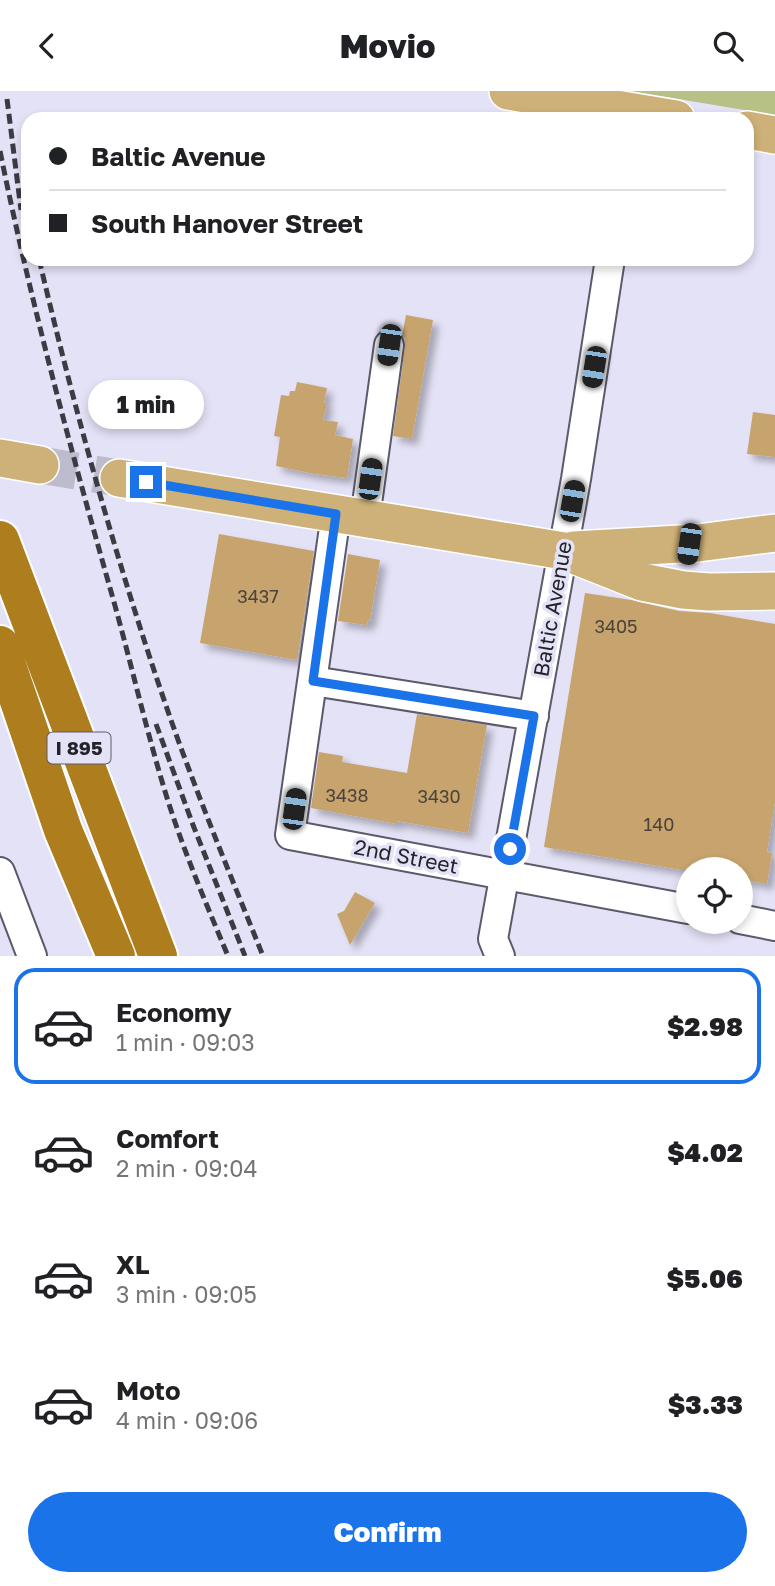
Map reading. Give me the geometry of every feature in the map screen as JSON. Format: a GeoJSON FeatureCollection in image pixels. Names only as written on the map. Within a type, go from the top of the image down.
{"type":"FeatureCollection","features":[{"type":"Feature","properties":{"kind":"highway","name":"I 895"},"geometry":{"type":"LineString","coordinates":[[0,540],[158,956]]}},
{"type":"Feature","properties":{"kind":"highway","name":"I 895"},"geometry":{"type":"LineString","coordinates":[[0,645],[63,830],[116,956]]}},
{"type":"Feature","properties":{"kind":"highway"},"geometry":{"type":"LineString","coordinates":[[0,695],[21,746],[63,830]]}},
{"type":"Feature","properties":{"kind":"main road"},"geometry":{"type":"LineString","coordinates":[[508,91],[630,112]]}},
{"type":"Feature","properties":{"kind":"main road"},"geometry":{"type":"LineString","coordinates":[[754,132],[775,135]]}},
{"type":"Feature","properties":{"kind":"main road"},"geometry":{"type":"LineString","coordinates":[[0,458],[40,465]]}},
{"type":"Feature","properties":{"kind":"main road"},"geometry":{"type":"LineString","coordinates":[[119,478],[564,551],[642,582],[683,590],[775,591]]}},
{"type":"Feature","properties":{"kind":"main road"},"geometry":{"type":"LineString","coordinates":[[564,551],[689,544],[775,533]]}},
{"type":"Feature","properties":{"kind":"main road"},"geometry":{"type":"LineString","coordinates":[[683,590],[689,544]]}},
{"type":"Feature","properties":{"kind":"street","name":"Baltic Avenue"},"geometry":{"type":"LineString","coordinates":[[500,956],[493,939],[564,551],[609,266]]}},
{"type":"Feature","properties":{"kind":"street"},"geometry":{"type":"LineString","coordinates":[[389,345],[313,681],[534,716]]}},
{"type":"Feature","properties":{"kind":"street","name":"2nd Street"},"geometry":{"type":"LineString","coordinates":[[313,681],[290,835],[676,907]]}},
{"type":"Feature","properties":{"kind":"street"},"geometry":{"type":"LineString","coordinates":[[0,872],[32,956]]}},
{"type":"Feature","properties":{"kind":"street"},"geometry":{"type":"LineString","coordinates":[[753,922],[775,926]]}},
{"type":"Feature","properties":{"kind":"street"},"geometry":{"type":"LineString","coordinates":[[18,956],[21,927]]}},
{"type":"Feature","properties":{"kind":"green space"},"geometry":{"type":"Polygon","coordinates":[[[630,91],[775,91],[775,115],[630,91]]]}},
{"type":"Feature","properties":{"kind":"building"},"geometry":{"type":"Polygon","coordinates":[[[406,315],[433,320],[412,439],[393,436],[405,347],[405,339],[402,336],[406,315]]]}},
{"type":"Feature","properties":{"kind":"building"},"geometry":{"type":"Polygon","coordinates":[[[297,382],[327,388],[323,420],[338,422],[335,435],[353,439],[347,478],[276,466],[280,437],[274,436],[281,395],[289,396],[290,391],[295,391],[297,382]]]}},
{"type":"Feature","properties":{"kind":"building"},"geometry":{"type":"Polygon","coordinates":[[[753,412],[775,415],[775,457],[747,454],[753,412]]]}},
{"type":"Feature","properties":{"kind":"building"},"geometry":{"type":"Polygon","coordinates":[[[219,534],[314,551],[297,660],[200,643],[219,534]]]}},
{"type":"Feature","properties":{"kind":"building"},"geometry":{"type":"Polygon","coordinates":[[[348,554],[380,560],[370,621],[368,620],[367,625],[338,621],[348,554]]]}},
{"type":"Feature","properties":{"kind":"building"},"geometry":{"type":"Polygon","coordinates":[[[585,593],[679,611],[710,613],[775,624],[775,801],[767,852],[772,853],[767,884],[753,881],[753,857],[676,857],[676,869],[544,847],[585,593]]]}},
{"type":"Feature","properties":{"kind":"building"},"geometry":{"type":"Polygon","coordinates":[[[417,714],[487,725],[468,833],[397,821],[397,824],[311,808],[319,752],[343,756],[342,762],[407,773],[417,714]]]}},
{"type":"Feature","properties":{"kind":"building"},"geometry":{"type":"Polygon","coordinates":[[[355,892],[375,903],[350,945],[337,914],[344,911],[355,892]]]}},
{"type":"Feature","properties":{"kind":"tunnel"},"geometry":{"type":"LineString","coordinates":[[40,465],[119,478]]}},
{"type":"Feature","properties":{"kind":"railway"},"geometry":{"type":"LineString","coordinates":[[7,99],[21,210]]}},
{"type":"Feature","properties":{"kind":"railway"},"geometry":{"type":"LineString","coordinates":[[0,151],[21,247]]}},
{"type":"Feature","properties":{"kind":"railway"},"geometry":{"type":"LineString","coordinates":[[25,266],[157,763],[186,852],[228,956]]}},
{"type":"Feature","properties":{"kind":"railway"},"geometry":{"type":"LineString","coordinates":[[41,266],[83,435],[134,608],[183,753],[263,956]]}},
{"type":"Feature","properties":{"kind":"railway"},"geometry":{"type":"LineString","coordinates":[[156,724],[245,956]]}},
{"type":"Feature","properties":{"kind":"route"},"geometry":{"type":"LineString","coordinates":[[146,482],[336,514],[313,681],[534,716],[510,849]]}}]}
